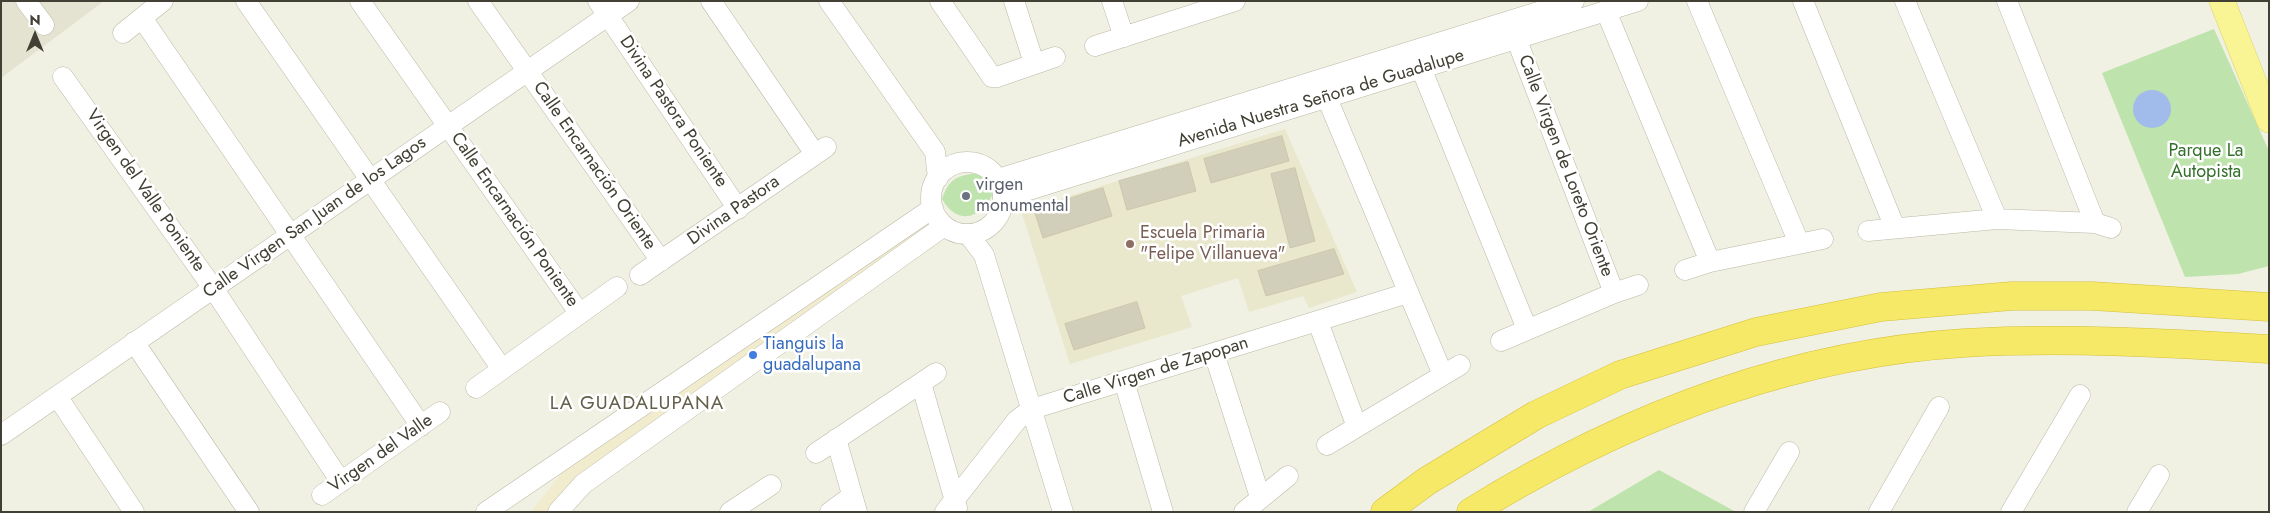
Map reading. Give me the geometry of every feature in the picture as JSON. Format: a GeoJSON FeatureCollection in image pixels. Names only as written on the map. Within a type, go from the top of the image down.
{"type":"FeatureCollection","features":[{"type":"Feature","properties":{"kind":"highway"},"geometry":{"type":"LineString","coordinates":[[1385,512],[1427,481],[1536,416],[1570,399],[1620,375],[1756,332],[1881,307],[2012,296],[2092,296],[2269,307]]}},
{"type":"Feature","properties":{"kind":"highway"},"geometry":{"type":"LineString","coordinates":[[1471,512],[1559,461],[1631,426],[1698,399],[1763,379],[1832,361],[1897,350],[1962,343],[2035,340],[2100,340],[2269,349]]}},
{"type":"Feature","properties":{"kind":"main road"},"geometry":{"type":"LineString","coordinates":[[2222,1],[2269,120]]}},
{"type":"Feature","properties":{"kind":"main road"},"geometry":{"type":"LineString","coordinates":[[2238,1],[2269,78]]}},
{"type":"Feature","properties":{"kind":"street"},"geometry":{"type":"LineString","coordinates":[[26,1],[44,25]]}},
{"type":"Feature","properties":{"kind":"street"},"geometry":{"type":"LineString","coordinates":[[123,33],[163,1]]}},
{"type":"Feature","properties":{"kind":"street"},"geometry":{"type":"LineString","coordinates":[[246,1],[502,369]]}},
{"type":"Feature","properties":{"kind":"street","name":"Calle Encarnación Poniente"},"geometry":{"type":"LineString","coordinates":[[360,1],[580,314]]}},
{"type":"Feature","properties":{"kind":"street","name":"Calle Encarnación Oriente"},"geometry":{"type":"LineString","coordinates":[[478,1],[661,261]]}},
{"type":"Feature","properties":{"kind":"street","name":"Calle Virgen San Juan de los Lagos"},"geometry":{"type":"LineString","coordinates":[[1,434],[528,71],[603,8],[629,1]]}},
{"type":"Feature","properties":{"kind":"street","name":"Divina Pastora"},"geometry":{"type":"LineString","coordinates":[[640,275],[821,150],[711,1]]}},
{"type":"Feature","properties":{"kind":"street"},"geometry":{"type":"LineString","coordinates":[[830,1],[935,152],[958,164]]}},
{"type":"Feature","properties":{"kind":"street"},"geometry":{"type":"LineString","coordinates":[[940,1],[992,77],[997,77],[1055,57]]}},
{"type":"Feature","properties":{"kind":"street"},"geometry":{"type":"LineString","coordinates":[[1014,1],[1034,63]]}},
{"type":"Feature","properties":{"kind":"street"},"geometry":{"type":"LineString","coordinates":[[1112,1],[1124,37]]}},
{"type":"Feature","properties":{"kind":"street"},"geometry":{"type":"LineString","coordinates":[[1095,46],[1213,4],[1235,1]]}},
{"type":"Feature","properties":{"kind":"street","name":"Avenida Nuestra Señora de Guadalupe"},"geometry":{"type":"LineString","coordinates":[[1001,189],[1574,1]]}},
{"type":"Feature","properties":{"kind":"street","name":"Avenida Nuestra Señora de Guadalupe"},"geometry":{"type":"LineString","coordinates":[[1001,189],[1327,98],[1638,1]]}},
{"type":"Feature","properties":{"kind":"street"},"geometry":{"type":"LineString","coordinates":[[1697,1],[1799,243]]}},
{"type":"Feature","properties":{"kind":"street"},"geometry":{"type":"LineString","coordinates":[[1803,1],[1895,228]]}},
{"type":"Feature","properties":{"kind":"street"},"geometry":{"type":"LineString","coordinates":[[1905,1],[1997,219]]}},
{"type":"Feature","properties":{"kind":"street"},"geometry":{"type":"LineString","coordinates":[[1868,231],[1997,219],[2103,225],[2008,1]]}},
{"type":"Feature","properties":{"kind":"street","name":"Divina Pastora Poniente"},"geometry":{"type":"LineString","coordinates":[[603,8],[738,209]]}},
{"type":"Feature","properties":{"kind":"street"},"geometry":{"type":"LineString","coordinates":[[1606,11],[1710,262]]}},
{"type":"Feature","properties":{"kind":"street"},"geometry":{"type":"LineString","coordinates":[[142,18],[421,426]]}},
{"type":"Feature","properties":{"kind":"street","name":"Calle Virgen de Loreto Oriente"},"geometry":{"type":"LineString","coordinates":[[1516,38],[1614,293]]}},
{"type":"Feature","properties":{"kind":"street"},"geometry":{"type":"LineString","coordinates":[[1421,68],[1527,329]]}},
{"type":"Feature","properties":{"kind":"street","name":"Virgen del Valle Poniente"},"geometry":{"type":"LineString","coordinates":[[63,77],[213,288],[341,482]]}},
{"type":"Feature","properties":{"kind":"street"},"geometry":{"type":"LineString","coordinates":[[1327,98],[1408,293],[1452,370],[1327,445]]}},
{"type":"Feature","properties":{"kind":"street"},"geometry":{"type":"LineString","coordinates":[[935,152],[938,178]]}},
{"type":"Feature","properties":{"kind":"street"},"geometry":{"type":"LineString","coordinates":[[984,255],[988,228],[999,214],[1001,189],[990,171],[980,165],[958,164],[947,169],[938,178],[933,188],[933,208],[937,218],[944,226],[968,234],[988,228]]}},
{"type":"Feature","properties":{"kind":"street"},"geometry":{"type":"LineString","coordinates":[[493,509],[933,208]]}},
{"type":"Feature","properties":{"kind":"street"},"geometry":{"type":"LineString","coordinates":[[558,512],[583,484],[944,226]]}},
{"type":"Feature","properties":{"kind":"street"},"geometry":{"type":"LineString","coordinates":[[968,234],[984,255],[1063,512]]}},
{"type":"Feature","properties":{"kind":"street"},"geometry":{"type":"LineString","coordinates":[[1685,270],[1710,262],[1823,239]]}},
{"type":"Feature","properties":{"kind":"street"},"geometry":{"type":"LineString","coordinates":[[1501,341],[1614,293],[1638,285]]}},
{"type":"Feature","properties":{"kind":"street"},"geometry":{"type":"LineString","coordinates":[[476,388],[618,287]]}},
{"type":"Feature","properties":{"kind":"street","name":"Calle Virgen de Zapopan"},"geometry":{"type":"LineString","coordinates":[[952,508],[1017,420],[1032,409],[1408,293]]}},
{"type":"Feature","properties":{"kind":"street"},"geometry":{"type":"LineString","coordinates":[[1318,322],[1357,427]]}},
{"type":"Feature","properties":{"kind":"street"},"geometry":{"type":"LineString","coordinates":[[134,342],[249,512]]}},
{"type":"Feature","properties":{"kind":"street"},"geometry":{"type":"LineString","coordinates":[[1214,353],[1260,497]]}},
{"type":"Feature","properties":{"kind":"street"},"geometry":{"type":"LineString","coordinates":[[816,454],[929,378],[952,508]]}},
{"type":"Feature","properties":{"kind":"street"},"geometry":{"type":"LineString","coordinates":[[1124,381],[1163,512]]}},
{"type":"Feature","properties":{"kind":"street"},"geometry":{"type":"LineString","coordinates":[[2011,512],[2080,395]]}},
{"type":"Feature","properties":{"kind":"street"},"geometry":{"type":"LineString","coordinates":[[57,396],[134,512]]}},
{"type":"Feature","properties":{"kind":"street"},"geometry":{"type":"LineString","coordinates":[[1879,512],[1939,407]]}},
{"type":"Feature","properties":{"kind":"street","name":"Virgen del Valle"},"geometry":{"type":"LineString","coordinates":[[322,495],[440,412]]}},
{"type":"Feature","properties":{"kind":"street"},"geometry":{"type":"LineString","coordinates":[[830,512],[854,504],[836,439]]}},
{"type":"Feature","properties":{"kind":"street"},"geometry":{"type":"LineString","coordinates":[[1754,512],[1789,452]]}},
{"type":"Feature","properties":{"kind":"street"},"geometry":{"type":"LineString","coordinates":[[2137,512],[2159,475]]}},
{"type":"Feature","properties":{"kind":"street"},"geometry":{"type":"LineString","coordinates":[[1244,512],[1288,476]]}},
{"type":"Feature","properties":{"kind":"street"},"geometry":{"type":"LineString","coordinates":[[730,512],[755,504],[771,485]]}},
{"type":"Feature","properties":{"kind":"shaded area"},"geometry":{"type":"Polygon","coordinates":[[[1,1],[104,1],[1,78],[1,1]]]}},
{"type":"Feature","properties":{"kind":"shaded area","name":"Escuela Primaria \"Felipe Villanueva\""},"geometry":{"type":"Polygon","coordinates":[[[1285,129],[1357,292],[1309,308],[1303,296],[1249,312],[1238,278],[1181,296],[1192,327],[1070,364],[1021,211],[1285,129]]]}},
{"type":"Feature","properties":{"kind":"shaded area","name":"Tianguis la guadalupana"},"geometry":{"type":"Polygon","coordinates":[[[927,222],[941,242],[580,487],[560,512],[531,512],[566,467],[927,222]]]}},
{"type":"Feature","properties":{"kind":"green space","name":"Parque La Autopista"},"geometry":{"type":"Polygon","coordinates":[[[2214,29],[2269,151],[2269,266],[2238,274],[2185,277],[2102,73],[2214,29]]]}},
{"type":"Feature","properties":{"kind":"green space"},"geometry":{"type":"Polygon","coordinates":[[[977,173],[989,177],[995,188],[991,198],[979,212],[964,216],[956,214],[942,199],[947,187],[959,177],[977,173]]]}},
{"type":"Feature","properties":{"kind":"green space"},"geometry":{"type":"Polygon","coordinates":[[[1659,470],[1736,512],[1588,512],[1659,470]]]}},
{"type":"Feature","properties":{"kind":"water"},"geometry":{"type":"Polygon","coordinates":[[[2152,90],[2166,95],[2171,109],[2166,123],[2152,128],[2138,123],[2133,109],[2138,95],[2152,90]]]}},
{"type":"Feature","properties":{"kind":"building"},"geometry":{"type":"Polygon","coordinates":[[[1282,136],[1289,161],[1211,183],[1204,159],[1282,136]]]}},
{"type":"Feature","properties":{"kind":"building"},"geometry":{"type":"Polygon","coordinates":[[[1188,162],[1196,191],[1127,210],[1119,181],[1188,162]]]}},
{"type":"Feature","properties":{"kind":"building"},"geometry":{"type":"Polygon","coordinates":[[[1295,168],[1315,241],[1290,248],[1271,174],[1295,168]]]}},
{"type":"Feature","properties":{"kind":"building"},"geometry":{"type":"Polygon","coordinates":[[[1103,188],[1112,216],[1043,238],[1034,210],[1103,188]]]}},
{"type":"Feature","properties":{"kind":"building"},"geometry":{"type":"Polygon","coordinates":[[[1334,249],[1344,274],[1266,296],[1258,271],[1334,249]]]}},
{"type":"Feature","properties":{"kind":"building"},"geometry":{"type":"Polygon","coordinates":[[[1137,302],[1145,328],[1074,350],[1065,324],[1137,302]]]}},
{"type":"Feature","properties":{"kind":"place","name":"virgen monumental"},"geometry":{"type":"Point","coordinates":[966,196]}},
{"type":"Feature","properties":{"kind":"place","name":"Escuela Primaria \"Felipe Villanueva\""},"geometry":{"type":"Point","coordinates":[1130,244]}},
{"type":"Feature","properties":{"kind":"place","name":"Tianguis la guadalupana"},"geometry":{"type":"Point","coordinates":[753,355]}},
{"type":"Feature","properties":{"kind":"district","name":"LA GUADALUPANA"},"geometry":{"type":"Point","coordinates":[637,404]}}]}
